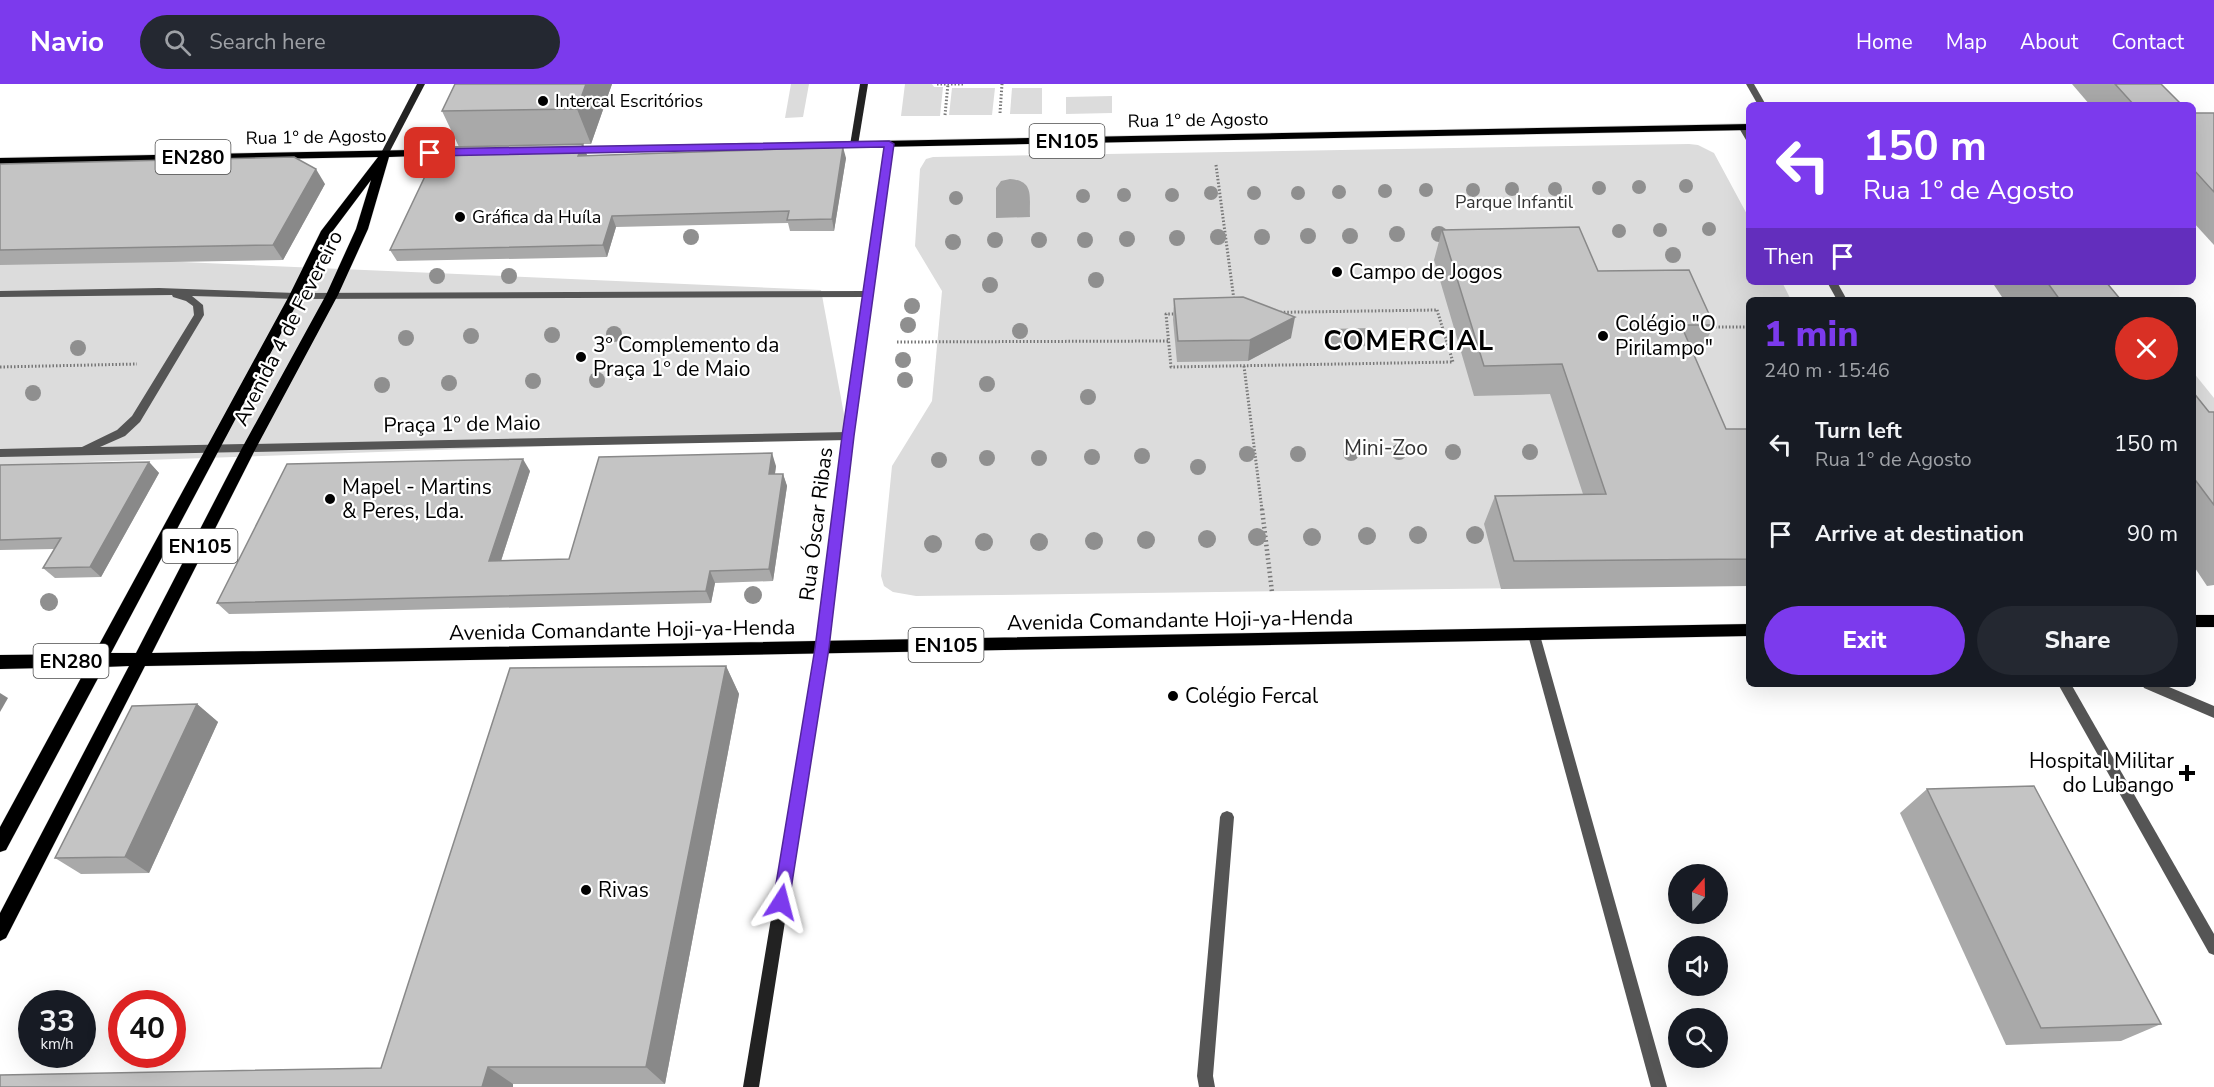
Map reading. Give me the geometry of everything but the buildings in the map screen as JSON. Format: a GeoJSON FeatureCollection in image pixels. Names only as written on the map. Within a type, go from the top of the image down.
{"type":"FeatureCollection","features":[{"type":"Feature","properties":{"kind":"main road","name":"Rua 1º de Agosto"},"geometry":{"type":"LineString","coordinates":[[549,150],[1746,128]]}},
{"type":"Feature","properties":{"kind":"main road","name":"Rua 1º de Agosto"},"geometry":{"type":"LineString","coordinates":[[0,161],[479,152]]}},
{"type":"Feature","properties":{"kind":"main road","name":"Avenida 4 de Fevereiro"},"geometry":{"type":"LineString","coordinates":[[0,932],[249,448],[332,295],[362,229],[385,153]]}},
{"type":"Feature","properties":{"kind":"main road","name":"Avenida 4 de Fevereiro"},"geometry":{"type":"LineString","coordinates":[[0,844],[295,296],[327,231],[385,153]]}},
{"type":"Feature","properties":{"kind":"main road"},"geometry":{"type":"LineString","coordinates":[[2196,621],[2214,621]]}},
{"type":"Feature","properties":{"kind":"main road","name":"Avenida Comandante Hoji-ya-Henda"},"geometry":{"type":"LineString","coordinates":[[0,662],[1746,630]]}},
{"type":"Feature","properties":{"kind":"street"},"geometry":{"type":"LineString","coordinates":[[385,153],[421,84]]}},
{"type":"Feature","properties":{"kind":"street"},"geometry":{"type":"LineString","coordinates":[[854,145],[864,84]]}},
{"type":"Feature","properties":{"kind":"street"},"geometry":{"type":"LineString","coordinates":[[1750,84],[1760,102]]}},
{"type":"Feature","properties":{"kind":"street","name":"Rua Óscar Ribas"},"geometry":{"type":"LineString","coordinates":[[751,1087],[822,648],[848,436],[889,144]]}},
{"type":"Feature","properties":{"kind":"street","name":"Praça 1º de Maio"},"geometry":{"type":"LineString","coordinates":[[0,294],[159,291],[295,296],[869,294]]}},
{"type":"Feature","properties":{"kind":"street","name":"Praça 1º de Maio"},"geometry":{"type":"LineString","coordinates":[[77,452],[112,439],[129,427],[199,315],[198,305],[189,298],[159,291]]}},
{"type":"Feature","properties":{"kind":"street","name":"Praça 1º de Maio"},"geometry":{"type":"LineString","coordinates":[[0,453],[848,436]]}},
{"type":"Feature","properties":{"kind":"street"},"geometry":{"type":"LineString","coordinates":[[1534,635],[1659,1087]]}},
{"type":"Feature","properties":{"kind":"street"},"geometry":{"type":"LineString","coordinates":[[2066,687],[2214,948]]}},
{"type":"Feature","properties":{"kind":"street"},"geometry":{"type":"LineString","coordinates":[[2155,687],[2214,712]]}},
{"type":"Feature","properties":{"kind":"street"},"geometry":{"type":"LineString","coordinates":[[1207,1087],[1204,1076],[1227,817]]}},
{"type":"Feature","properties":{"kind":"path"},"geometry":{"type":"LineString","coordinates":[[937,84],[963,84]]}},
{"type":"Feature","properties":{"kind":"path"},"geometry":{"type":"LineString","coordinates":[[945,116],[948,84]]}},
{"type":"Feature","properties":{"kind":"path"},"geometry":{"type":"LineString","coordinates":[[1000,115],[1002,84]]}},
{"type":"Feature","properties":{"kind":"path"},"geometry":{"type":"LineString","coordinates":[[1215,164],[1234,302]]}},
{"type":"Feature","properties":{"kind":"path"},"geometry":{"type":"LineString","coordinates":[[1437,310],[1453,362],[1244,366],[1171,367],[1167,314],[1437,310]]}},
{"type":"Feature","properties":{"kind":"path"},"geometry":{"type":"LineString","coordinates":[[1707,327],[1746,327]]}},
{"type":"Feature","properties":{"kind":"path"},"geometry":{"type":"LineString","coordinates":[[897,342],[1168,341]]}},
{"type":"Feature","properties":{"kind":"path"},"geometry":{"type":"LineString","coordinates":[[0,367],[141,364]]}},
{"type":"Feature","properties":{"kind":"path"},"geometry":{"type":"LineString","coordinates":[[1244,366],[1272,592]]}},
{"type":"Feature","properties":{"kind":"green space"},"geometry":{"type":"Polygon","coordinates":[[[791,84],[809,84],[803,117],[785,118],[791,84]]]}},
{"type":"Feature","properties":{"kind":"green space"},"geometry":{"type":"Polygon","coordinates":[[[905,84],[932,84],[934,87],[943,87],[940,116],[901,116],[905,84]]]}},
{"type":"Feature","properties":{"kind":"green space"},"geometry":{"type":"Polygon","coordinates":[[[952,88],[995,88],[992,115],[949,115],[952,88]]]}},
{"type":"Feature","properties":{"kind":"green space"},"geometry":{"type":"Polygon","coordinates":[[[1012,88],[1042,88],[1042,114],[1010,114],[1012,88]]]}},
{"type":"Feature","properties":{"kind":"green space"},"geometry":{"type":"Polygon","coordinates":[[[1112,96],[1112,113],[1066,114],[1066,97],[1112,96]]]}},
{"type":"Feature","properties":{"kind":"green space"},"geometry":{"type":"Polygon","coordinates":[[[1689,144],[1698,145],[1714,153],[1746,212],[1746,285],[1784,285],[1790,297],[1746,297],[1746,585],[916,596],[893,592],[884,586],[881,576],[892,466],[932,401],[942,291],[915,246],[920,169],[926,159],[933,157],[1689,144]]]}},
{"type":"Feature","properties":{"kind":"green space"},"geometry":{"type":"Polygon","coordinates":[[[0,254],[821,290],[848,436],[0,465],[0,254]]]}},
{"type":"Feature","properties":{"kind":"green space"},"geometry":{"type":"Polygon","coordinates":[[[2196,376],[2214,398],[2214,428],[2196,429],[2196,376]]]}},
{"type":"Feature","properties":{"kind":"shaded area"},"geometry":{"type":"Polygon","coordinates":[[[1018,180],[1027,187],[1030,197],[1030,217],[996,218],[996,188],[1001,181],[1018,180]]]}},
{"type":"Feature","properties":{"kind":"shaded area"},"geometry":{"type":"Polygon","coordinates":[[[1370,328],[1374,346],[1331,347],[1328,329],[1370,328]]]}},
{"type":"Feature","properties":{"kind":"place","name":"Intercal Escritórios"},"geometry":{"type":"Point","coordinates":[543,101]}},
{"type":"Feature","properties":{"kind":"place","name":"Gráfica da Huíla"},"geometry":{"type":"Point","coordinates":[460,217]}},
{"type":"Feature","properties":{"kind":"place","name":"Campo de Jogos"},"geometry":{"type":"Point","coordinates":[1337,272]}},
{"type":"Feature","properties":{"kind":"place","name":"Colégio \"O Pirilampo\""},"geometry":{"type":"Point","coordinates":[1603,336]}},
{"type":"Feature","properties":{"kind":"place","name":"3º Complemento da Praça 1º de Maio"},"geometry":{"type":"Point","coordinates":[581,357]}},
{"type":"Feature","properties":{"kind":"place","name":"Mapel - Martins & Peres, Lda."},"geometry":{"type":"Point","coordinates":[330,499]}},
{"type":"Feature","properties":{"kind":"place","name":"Colégio Fercal"},"geometry":{"type":"Point","coordinates":[1173,696]}},
{"type":"Feature","properties":{"kind":"place","name":"Hospital Militar do Lubango"},"geometry":{"type":"Point","coordinates":[2187,773]}},
{"type":"Feature","properties":{"kind":"place","name":"Rivas"},"geometry":{"type":"Point","coordinates":[586,890]}},
{"type":"Feature","properties":{"kind":"district","name":"COMERCIAL"},"geometry":{"type":"Point","coordinates":[1409,341]}},
{"type":"Feature","properties":{"kind":"route"},"geometry":{"type":"LineString","coordinates":[[430,153],[889,144],[848,436],[822,648],[781,902]]}},
{"type":"Feature","properties":{"kind":"park label","name":"Parque Infantil"},"geometry":{"type":"Point","coordinates":[1514,202]}},
{"type":"Feature","properties":{"kind":"park label","name":"Mini-Zoo"},"geometry":{"type":"Point","coordinates":[1386,448]}}]}
